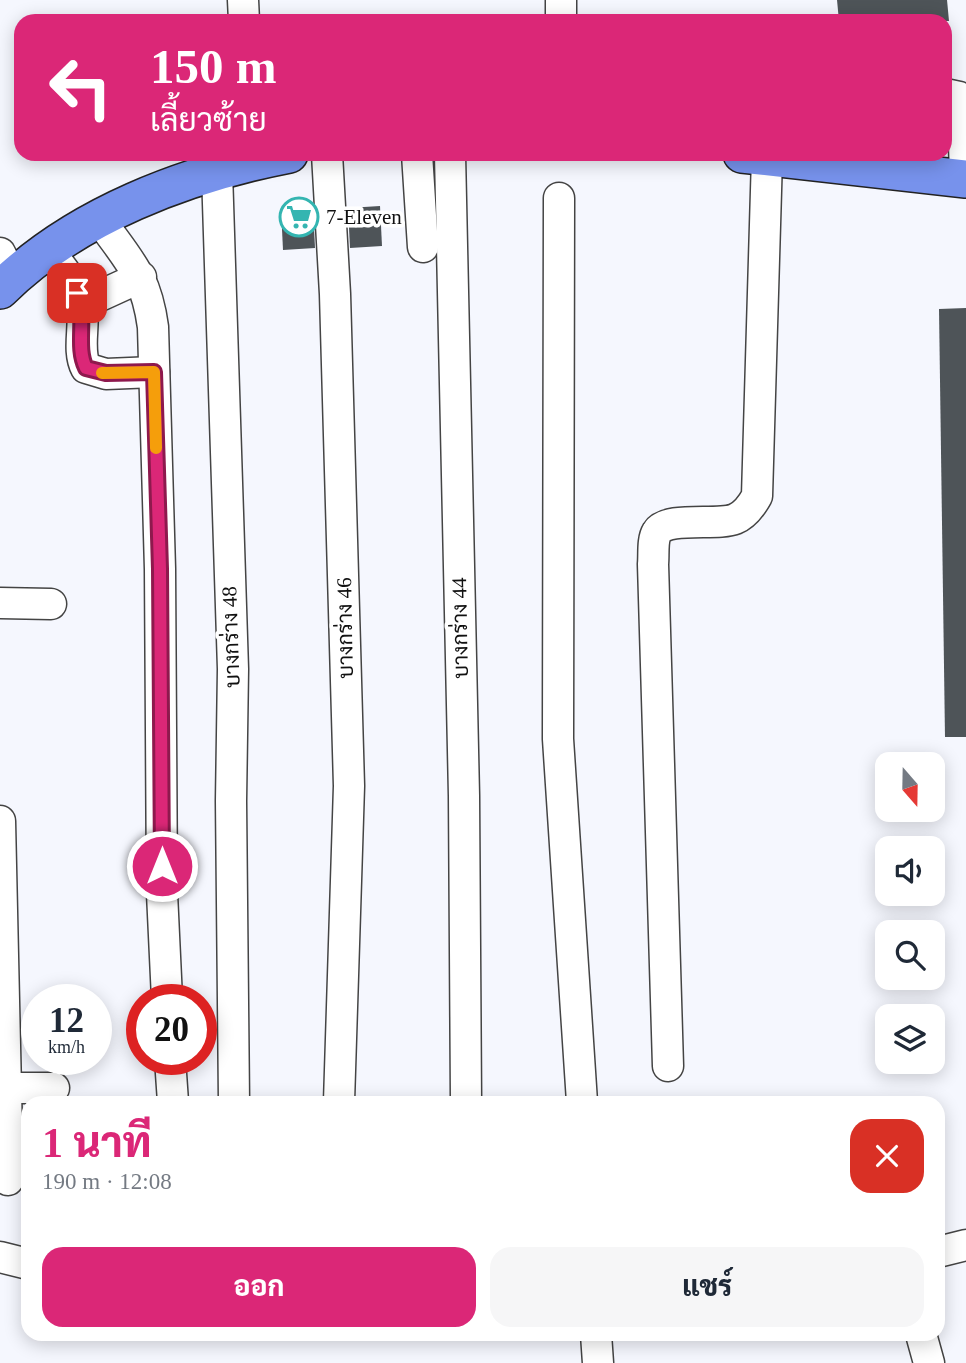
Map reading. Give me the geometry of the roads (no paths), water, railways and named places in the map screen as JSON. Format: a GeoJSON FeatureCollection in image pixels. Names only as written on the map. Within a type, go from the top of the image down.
{"type":"FeatureCollection","features":[{"type":"Feature","properties":{"kind":"main road"},"geometry":{"type":"LineString","coordinates":[[813,161],[965,179]]}},
{"type":"Feature","properties":{"kind":"main road"},"geometry":{"type":"LineString","coordinates":[[4,274],[155,192],[239,162]]}},
{"type":"Feature","properties":{"kind":"street"},"geometry":{"type":"LineString","coordinates":[[952,96],[959,97],[963,106],[965,179]]}},
{"type":"Feature","properties":{"kind":"street","name":"บางกร่าง 46"},"geometry":{"type":"LineString","coordinates":[[327,161],[339,394],[349,786],[339,1096]]}},
{"type":"Feature","properties":{"kind":"street"},"geometry":{"type":"LineString","coordinates":[[417,161],[423,247]]}},
{"type":"Feature","properties":{"kind":"street","name":"บางกร่าง 44"},"geometry":{"type":"LineString","coordinates":[[450,161],[464,796],[466,1096]]}},
{"type":"Feature","properties":{"kind":"street"},"geometry":{"type":"LineString","coordinates":[[668,1066],[657,741],[655,534],[661,527],[672,524],[735,519],[751,507],[757,496],[771,161]]}},
{"type":"Feature","properties":{"kind":"street","name":"บางกร่าง 48"},"geometry":{"type":"LineString","coordinates":[[234,1096],[231,801],[239,162]]}},
{"type":"Feature","properties":{"kind":"street"},"geometry":{"type":"LineString","coordinates":[[559,198],[558,739],[582,1096]]}},
{"type":"Feature","properties":{"kind":"street"},"geometry":{"type":"LineString","coordinates":[[100,220],[141,277],[149,299],[153,327],[160,569],[162,893],[166,984]]}},
{"type":"Feature","properties":{"kind":"street"},"geometry":{"type":"LineString","coordinates":[[50,251],[72,283],[82,304],[82,349],[86,368],[106,373],[154,372]]}},
{"type":"Feature","properties":{"kind":"street"},"geometry":{"type":"LineString","coordinates":[[82,304],[141,277]]}},
{"type":"Feature","properties":{"kind":"street"},"geometry":{"type":"LineString","coordinates":[[0,603],[51,604]]}},
{"type":"Feature","properties":{"kind":"street"},"geometry":{"type":"LineString","coordinates":[[0,821],[3,1088],[8,1180]]}},
{"type":"Feature","properties":{"kind":"street"},"geometry":{"type":"LineString","coordinates":[[171,1075],[173,1096]]}},
{"type":"Feature","properties":{"kind":"street"},"geometry":{"type":"LineString","coordinates":[[3,1088],[54,1088]]}},
{"type":"Feature","properties":{"kind":"street"},"geometry":{"type":"LineString","coordinates":[[945,1250],[966,1245]]}},
{"type":"Feature","properties":{"kind":"street"},"geometry":{"type":"LineString","coordinates":[[0,1257],[21,1262]]}},
{"type":"Feature","properties":{"kind":"street"},"geometry":{"type":"LineString","coordinates":[[597,1341],[598,1363]]}},
{"type":"Feature","properties":{"kind":"street"},"geometry":{"type":"LineString","coordinates":[[923,1341],[929,1363]]}},
{"type":"Feature","properties":{"kind":"place","name":"7-Eleven"},"geometry":{"type":"Point","coordinates":[299,217]}}]}
